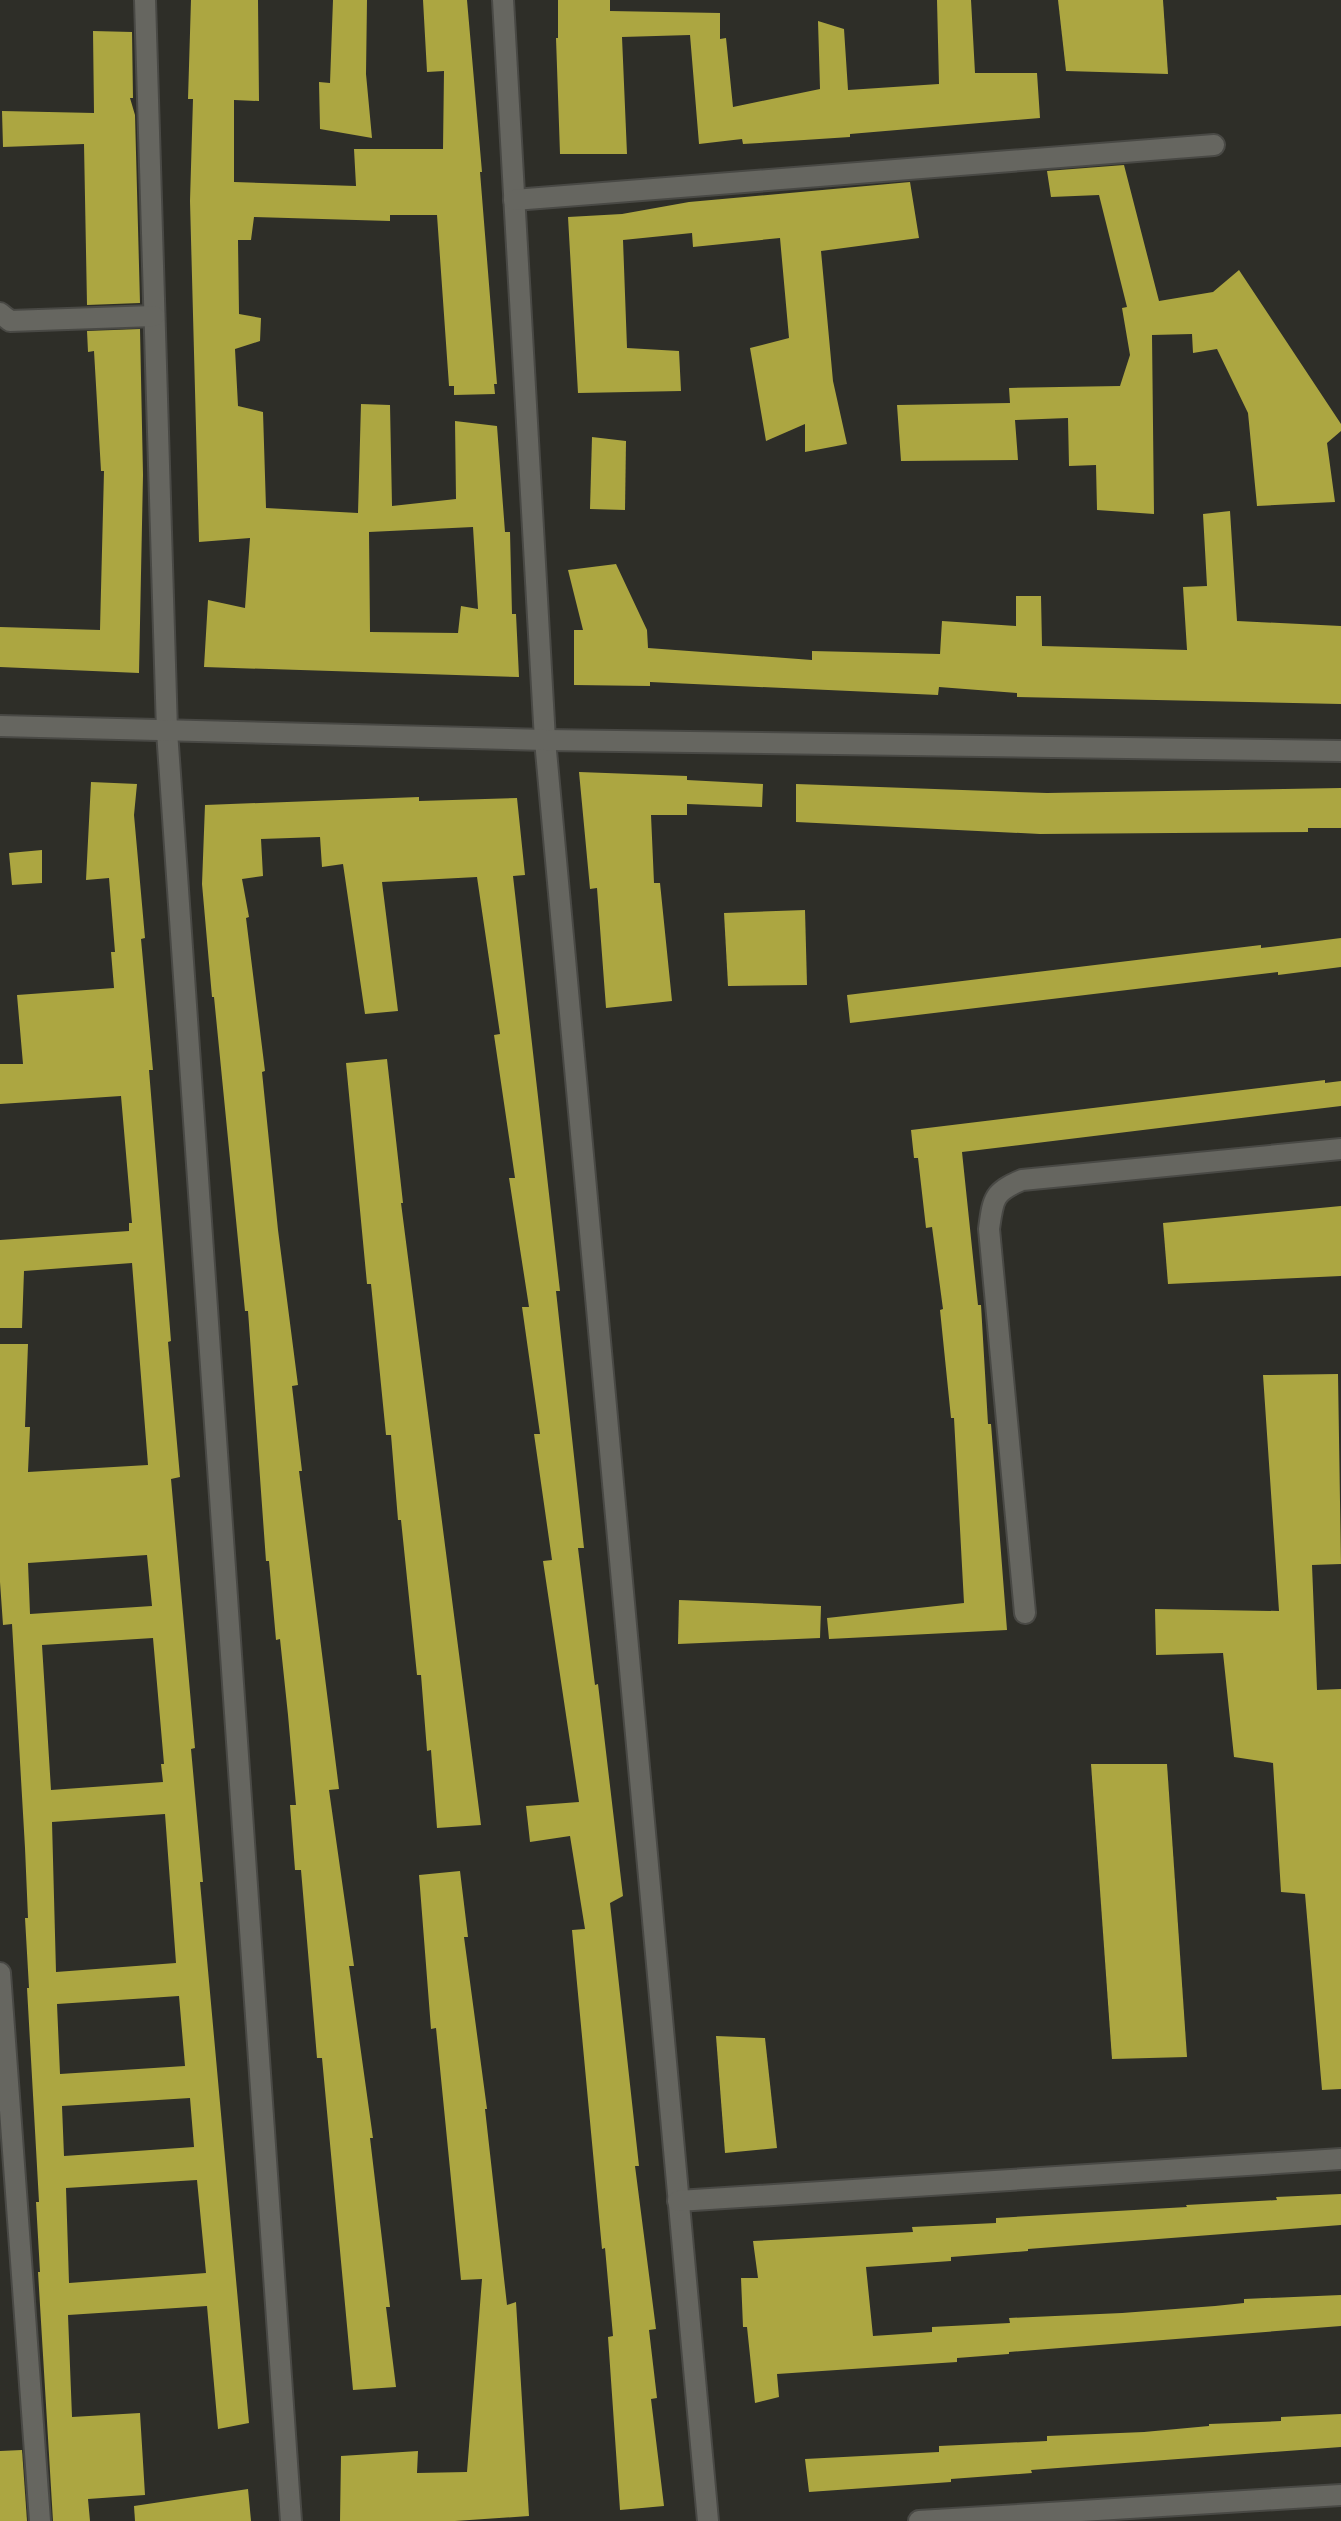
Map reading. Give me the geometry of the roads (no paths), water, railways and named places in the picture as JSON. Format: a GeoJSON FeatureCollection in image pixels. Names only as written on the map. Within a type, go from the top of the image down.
{"type":"FeatureCollection","features":[{"type":"Feature","properties":{"kind":"street"},"geometry":{"type":"LineString","coordinates":[[145,0],[167,731],[291,2521]]}},
{"type":"Feature","properties":{"kind":"street"},"geometry":{"type":"LineString","coordinates":[[503,0],[545,740],[708,2521]]}},
{"type":"Feature","properties":{"kind":"street"},"geometry":{"type":"LineString","coordinates":[[514,200],[1214,145]]}},
{"type":"Feature","properties":{"kind":"street"},"geometry":{"type":"LineString","coordinates":[[0,313],[10,321],[154,316]]}},
{"type":"Feature","properties":{"kind":"street"},"geometry":{"type":"LineString","coordinates":[[0,726],[545,740],[1341,751]]}},
{"type":"Feature","properties":{"kind":"street"},"geometry":{"type":"LineString","coordinates":[[1025,1613],[989,1229],[992,1204],[1002,1188],[1022,1180],[1341,1149]]}},
{"type":"Feature","properties":{"kind":"street"},"geometry":{"type":"LineString","coordinates":[[0,1973],[40,2521]]}},
{"type":"Feature","properties":{"kind":"street"},"geometry":{"type":"LineString","coordinates":[[678,2201],[1341,2159]]}},
{"type":"Feature","properties":{"kind":"street"},"geometry":{"type":"LineString","coordinates":[[919,2521],[1341,2495]]}}]}
